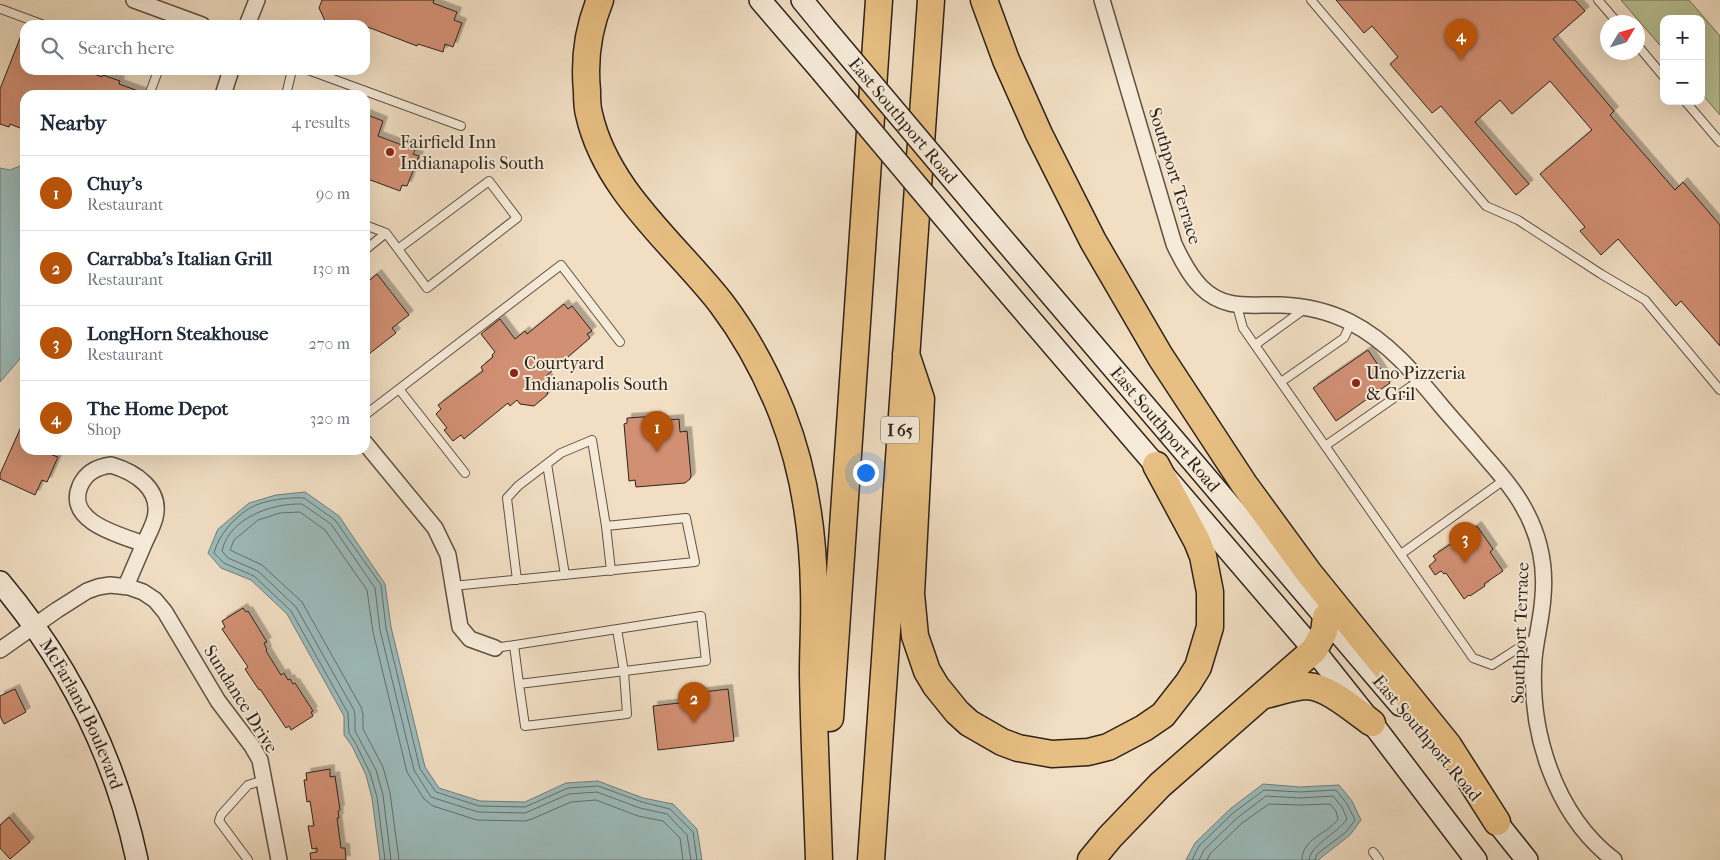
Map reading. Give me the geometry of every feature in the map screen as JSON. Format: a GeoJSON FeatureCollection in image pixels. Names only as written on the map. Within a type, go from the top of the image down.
{"type":"FeatureCollection","features":[{"type":"Feature","properties":{"kind":"highway"},"geometry":{"type":"LineString","coordinates":[[600,0],[590,30],[585,75],[589,114],[600,148],[620,184],[721,304],[748,346],[762,369],[782,413],[799,464],[808,510],[814,562],[813,672],[819,860]]}},
{"type":"Feature","properties":{"kind":"highway"},"geometry":{"type":"LineString","coordinates":[[819,860],[879,0]]}},
{"type":"Feature","properties":{"kind":"highway","name":"I 65"},"geometry":{"type":"LineString","coordinates":[[871,860],[931,0]]}},
{"type":"Feature","properties":{"kind":"highway"},"geometry":{"type":"LineString","coordinates":[[984,0],[1006,60],[1040,134],[1094,241],[1160,356],[1244,484],[1309,573],[1448,745],[1497,822]]}},
{"type":"Feature","properties":{"kind":"highway"},"geometry":{"type":"LineString","coordinates":[[906,354],[921,399],[911,594],[916,636],[927,672],[957,712],[970,723],[1002,742],[1018,748],[1052,754],[1088,752],[1108,747],[1144,728],[1163,715],[1188,684],[1198,666],[1210,627],[1210,592],[1203,556],[1197,541],[1156,465]]}},
{"type":"Feature","properties":{"kind":"highway"},"geometry":{"type":"LineString","coordinates":[[1091,860],[1110,837],[1160,785],[1314,650],[1324,632],[1326,617]]}},
{"type":"Feature","properties":{"kind":"highway"},"geometry":{"type":"LineString","coordinates":[[1262,695],[1299,687],[1319,688],[1372,723]]}},
{"type":"Feature","properties":{"kind":"main road","name":"East Southport Road"},"geometry":{"type":"LineString","coordinates":[[760,0],[1314,650],[1476,860]]}},
{"type":"Feature","properties":{"kind":"main road","name":"East Southport Road"},"geometry":{"type":"LineString","coordinates":[[802,0],[1326,617],[1527,860]]}},
{"type":"Feature","properties":{"kind":"main road","name":"McFarland Boulevard"},"geometry":{"type":"LineString","coordinates":[[0,582],[34,626],[72,684],[92,723],[118,791],[137,860]]}},
{"type":"Feature","properties":{"kind":"street"},"geometry":{"type":"LineString","coordinates":[[134,0],[170,17],[182,20]]}},
{"type":"Feature","properties":{"kind":"street"},"geometry":{"type":"LineString","coordinates":[[249,20],[257,0]]}},
{"type":"Feature","properties":{"kind":"street","name":"Southport Terrace"},"geometry":{"type":"LineString","coordinates":[[1102,0],[1174,244],[1200,287],[1224,302],[1237,306],[1278,305],[1306,308],[1335,314],[1366,331],[1388,347],[1420,380],[1520,500],[1532,522],[1542,553],[1544,596],[1536,637],[1534,671],[1535,702],[1546,760],[1574,817],[1598,846],[1614,860]]}},
{"type":"Feature","properties":{"kind":"street"},"geometry":{"type":"LineString","coordinates":[[225,90],[229,75]]}},
{"type":"Feature","properties":{"kind":"street"},"geometry":{"type":"LineString","coordinates":[[370,449],[435,528],[448,555],[460,627],[470,639],[495,648]]}},
{"type":"Feature","properties":{"kind":"street"},"geometry":{"type":"LineString","coordinates":[[126,586],[144,544],[155,517],[156,505],[150,490],[140,478],[111,465],[94,470],[85,477],[78,491],[79,507],[83,514],[103,528],[144,544]]}},
{"type":"Feature","properties":{"kind":"street","name":"Sundance Drive"},"geometry":{"type":"LineString","coordinates":[[0,650],[87,591],[110,585],[126,586],[143,592],[155,600],[165,612],[218,701],[252,746],[260,760],[279,860]]}},
{"type":"Feature","properties":{"kind":"lane"},"geometry":{"type":"LineString","coordinates":[[4,0],[0,10],[29,20]]}},
{"type":"Feature","properties":{"kind":"lane"},"geometry":{"type":"LineString","coordinates":[[1311,0],[1486,206],[1518,220],[1645,300],[1720,390]]}},
{"type":"Feature","properties":{"kind":"lane"},"geometry":{"type":"LineString","coordinates":[[1598,0],[1611,15]]}},
{"type":"Feature","properties":{"kind":"lane"},"geometry":{"type":"LineString","coordinates":[[1645,54],[1660,72]]}},
{"type":"Feature","properties":{"kind":"lane"},"geometry":{"type":"LineString","coordinates":[[151,90],[156,75]]}},
{"type":"Feature","properties":{"kind":"lane"},"geometry":{"type":"LineString","coordinates":[[287,90],[291,75]]}},
{"type":"Feature","properties":{"kind":"lane"},"geometry":{"type":"LineString","coordinates":[[322,75],[363,90]]}},
{"type":"Feature","properties":{"kind":"lane"},"geometry":{"type":"LineString","coordinates":[[370,93],[461,126]]}},
{"type":"Feature","properties":{"kind":"lane"},"geometry":{"type":"LineString","coordinates":[[1688,105],[1720,142]]}},
{"type":"Feature","properties":{"kind":"lane"},"geometry":{"type":"LineString","coordinates":[[370,227],[386,233],[427,288],[517,218],[489,181],[398,249]]}},
{"type":"Feature","properties":{"kind":"lane"},"geometry":{"type":"LineString","coordinates":[[370,246],[386,233]]}},
{"type":"Feature","properties":{"kind":"lane"},"geometry":{"type":"LineString","coordinates":[[370,411],[561,265],[620,342]]}},
{"type":"Feature","properties":{"kind":"lane"},"geometry":{"type":"LineString","coordinates":[[1237,306],[1243,328],[1473,658],[1492,665],[1536,637]]}},
{"type":"Feature","properties":{"kind":"lane"},"geometry":{"type":"LineString","coordinates":[[1255,345],[1306,308]]}},
{"type":"Feature","properties":{"kind":"lane"},"geometry":{"type":"LineString","coordinates":[[1281,382],[1344,338],[1351,323]]}},
{"type":"Feature","properties":{"kind":"lane"},"geometry":{"type":"LineString","coordinates":[[1325,446],[1420,380]]}},
{"type":"Feature","properties":{"kind":"lane"},"geometry":{"type":"LineString","coordinates":[[399,389],[465,473]]}},
{"type":"Feature","properties":{"kind":"lane"},"geometry":{"type":"LineString","coordinates":[[517,580],[507,498],[518,486],[561,453],[592,440],[606,526],[611,571]]}},
{"type":"Feature","properties":{"kind":"lane"},"geometry":{"type":"LineString","coordinates":[[547,464],[564,575]]}},
{"type":"Feature","properties":{"kind":"lane"},"geometry":{"type":"LineString","coordinates":[[1401,554],[1504,480]]}},
{"type":"Feature","properties":{"kind":"lane"},"geometry":{"type":"LineString","coordinates":[[453,586],[694,562],[686,518],[606,526]]}},
{"type":"Feature","properties":{"kind":"lane"},"geometry":{"type":"LineString","coordinates":[[495,648],[700,616],[706,662],[519,684]]}},
{"type":"Feature","properties":{"kind":"lane"},"geometry":{"type":"LineString","coordinates":[[514,645],[525,726],[628,714],[617,629]]}},
{"type":"Feature","properties":{"kind":"lane"},"geometry":{"type":"LineString","coordinates":[[248,860],[219,821],[221,815],[248,785],[264,780]]}},
{"type":"Feature","properties":{"kind":"lane"},"geometry":{"type":"LineString","coordinates":[[1373,852],[1379,860]]}},
{"type":"Feature","properties":{"kind":"green space"},"geometry":{"type":"Polygon","coordinates":[[[1621,0],[1689,0],[1702,15],[1660,15],[1660,45],[1645,28],[1645,15],[1634,15],[1621,0]]]}},
{"type":"Feature","properties":{"kind":"green space"},"geometry":{"type":"Polygon","coordinates":[[[1705,19],[1720,36],[1720,115],[1705,98],[1705,19]]]}},
{"type":"Feature","properties":{"kind":"water"},"geometry":{"type":"Polygon","coordinates":[[[20,166],[20,359],[0,382],[0,168],[10,170],[20,166]]]}},
{"type":"Feature","properties":{"kind":"water"},"geometry":{"type":"Polygon","coordinates":[[[305,492],[339,516],[385,584],[391,627],[425,767],[439,788],[480,801],[525,802],[566,783],[598,781],[643,798],[673,804],[697,829],[702,860],[380,860],[372,798],[366,775],[352,746],[344,735],[344,716],[287,614],[251,580],[221,568],[208,553],[218,529],[249,503],[276,495],[305,492]]]}},
{"type":"Feature","properties":{"kind":"water"},"geometry":{"type":"Polygon","coordinates":[[[1263,784],[1300,787],[1339,785],[1352,801],[1361,820],[1350,835],[1318,860],[1186,860],[1195,843],[1230,809],[1263,784]]]}},
{"type":"Feature","properties":{"kind":"building"},"geometry":{"type":"Polygon","coordinates":[[[322,0],[434,0],[433,3],[457,12],[454,20],[462,23],[453,47],[445,44],[443,52],[418,44],[417,46],[370,28],[370,20],[325,20],[319,8],[322,0]]]}},
{"type":"Feature","properties":{"kind":"building"},"geometry":{"type":"Polygon","coordinates":[[[1336,0],[1575,0],[1585,11],[1553,39],[1614,111],[1610,115],[1675,190],[1683,182],[1720,225],[1720,346],[1681,301],[1676,306],[1618,239],[1601,255],[1580,231],[1585,227],[1540,174],[1592,130],[1550,81],[1512,114],[1500,100],[1475,122],[1529,184],[1516,195],[1441,106],[1432,113],[1390,64],[1398,57],[1372,26],[1364,33],[1336,0]]]}},
{"type":"Feature","properties":{"kind":"building"},"geometry":{"type":"Polygon","coordinates":[[[20,38],[20,75],[97,75],[102,77],[103,75],[120,81],[119,84],[136,90],[20,90],[20,128],[10,124],[9,127],[0,124],[0,89],[20,38]]]}},
{"type":"Feature","properties":{"kind":"building","name":"Fairfield Inn Indianapolis South"},"geometry":{"type":"Polygon","coordinates":[[[370,116],[383,121],[378,136],[415,150],[413,154],[419,156],[407,186],[402,185],[400,191],[370,180],[370,116]]]}},
{"type":"Feature","properties":{"kind":"building"},"geometry":{"type":"Polygon","coordinates":[[[377,274],[409,315],[392,328],[396,333],[370,353],[370,280],[377,274]]]}},
{"type":"Feature","properties":{"kind":"building","name":"Courtyard Indianapolis South"},"geometry":{"type":"Polygon","coordinates":[[[564,304],[568,309],[572,306],[592,331],[587,334],[590,338],[546,376],[549,380],[543,384],[548,390],[547,395],[534,406],[520,404],[517,400],[510,406],[508,403],[464,439],[461,435],[453,441],[444,430],[447,428],[436,414],[441,409],[438,405],[483,371],[481,367],[493,357],[492,355],[495,352],[481,334],[500,319],[515,339],[525,331],[527,334],[564,304]]]}},
{"type":"Feature","properties":{"kind":"building","name":"Uno Pizzeria & Gril"},"geometry":{"type":"Polygon","coordinates":[[[1368,350],[1390,383],[1336,421],[1313,388],[1368,350]]]}},
{"type":"Feature","properties":{"kind":"building"},"geometry":{"type":"Polygon","coordinates":[[[657,416],[658,421],[679,419],[680,432],[687,431],[691,476],[685,483],[636,487],[635,480],[629,481],[624,424],[627,423],[627,418],[657,416]]]}},
{"type":"Feature","properties":{"kind":"building"},"geometry":{"type":"Polygon","coordinates":[[[20,429],[20,455],[52,455],[58,457],[47,482],[42,480],[35,495],[0,479],[0,474],[20,429]]]}},
{"type":"Feature","properties":{"kind":"building"},"geometry":{"type":"Polygon","coordinates":[[[1477,526],[1493,549],[1490,552],[1503,571],[1484,584],[1485,586],[1464,599],[1446,573],[1444,574],[1441,571],[1435,575],[1429,566],[1436,560],[1433,556],[1477,526]]]}},
{"type":"Feature","properties":{"kind":"building"},"geometry":{"type":"Polygon","coordinates":[[[243,608],[246,612],[248,611],[267,642],[264,643],[266,651],[281,675],[284,673],[288,680],[290,679],[293,684],[295,683],[313,711],[311,712],[313,716],[291,730],[289,726],[286,728],[259,690],[245,669],[248,667],[222,629],[225,627],[222,621],[243,608]]]}},
{"type":"Feature","properties":{"kind":"building"},"geometry":{"type":"Polygon","coordinates":[[[15,689],[26,712],[4,724],[0,716],[0,696],[15,689]]]}},
{"type":"Feature","properties":{"kind":"building"},"geometry":{"type":"Polygon","coordinates":[[[728,689],[734,741],[658,750],[653,706],[688,702],[687,694],[728,689]]]}},
{"type":"Feature","properties":{"kind":"building"},"geometry":{"type":"Polygon","coordinates":[[[330,769],[330,777],[335,776],[340,810],[338,811],[339,818],[337,818],[341,848],[345,848],[346,860],[311,860],[310,853],[317,852],[317,848],[312,849],[308,826],[314,826],[310,801],[307,802],[304,780],[307,780],[306,773],[330,769]]]}},
{"type":"Feature","properties":{"kind":"building"},"geometry":{"type":"Polygon","coordinates":[[[9,817],[30,842],[10,859],[0,848],[0,825],[9,817]]]}},
{"type":"Feature","properties":{"kind":"place","name":"The Home Depot"},"geometry":{"type":"Point","coordinates":[1461,60]}},
{"type":"Feature","properties":{"kind":"place","name":"Fairfield Inn Indianapolis South"},"geometry":{"type":"Point","coordinates":[390,152]}},
{"type":"Feature","properties":{"kind":"place","name":"Courtyard Indianapolis South"},"geometry":{"type":"Point","coordinates":[514,373]}},
{"type":"Feature","properties":{"kind":"place","name":"Uno Pizzeria & Gril"},"geometry":{"type":"Point","coordinates":[1356,383]}},
{"type":"Feature","properties":{"kind":"place","name":"Chuy's"},"geometry":{"type":"Point","coordinates":[657,452]}},
{"type":"Feature","properties":{"kind":"place","name":"LongHorn Steakhouse"},"geometry":{"type":"Point","coordinates":[1465,563]}},
{"type":"Feature","properties":{"kind":"place","name":"Carrabba's Italian Grill"},"geometry":{"type":"Point","coordinates":[694,723]}}]}
